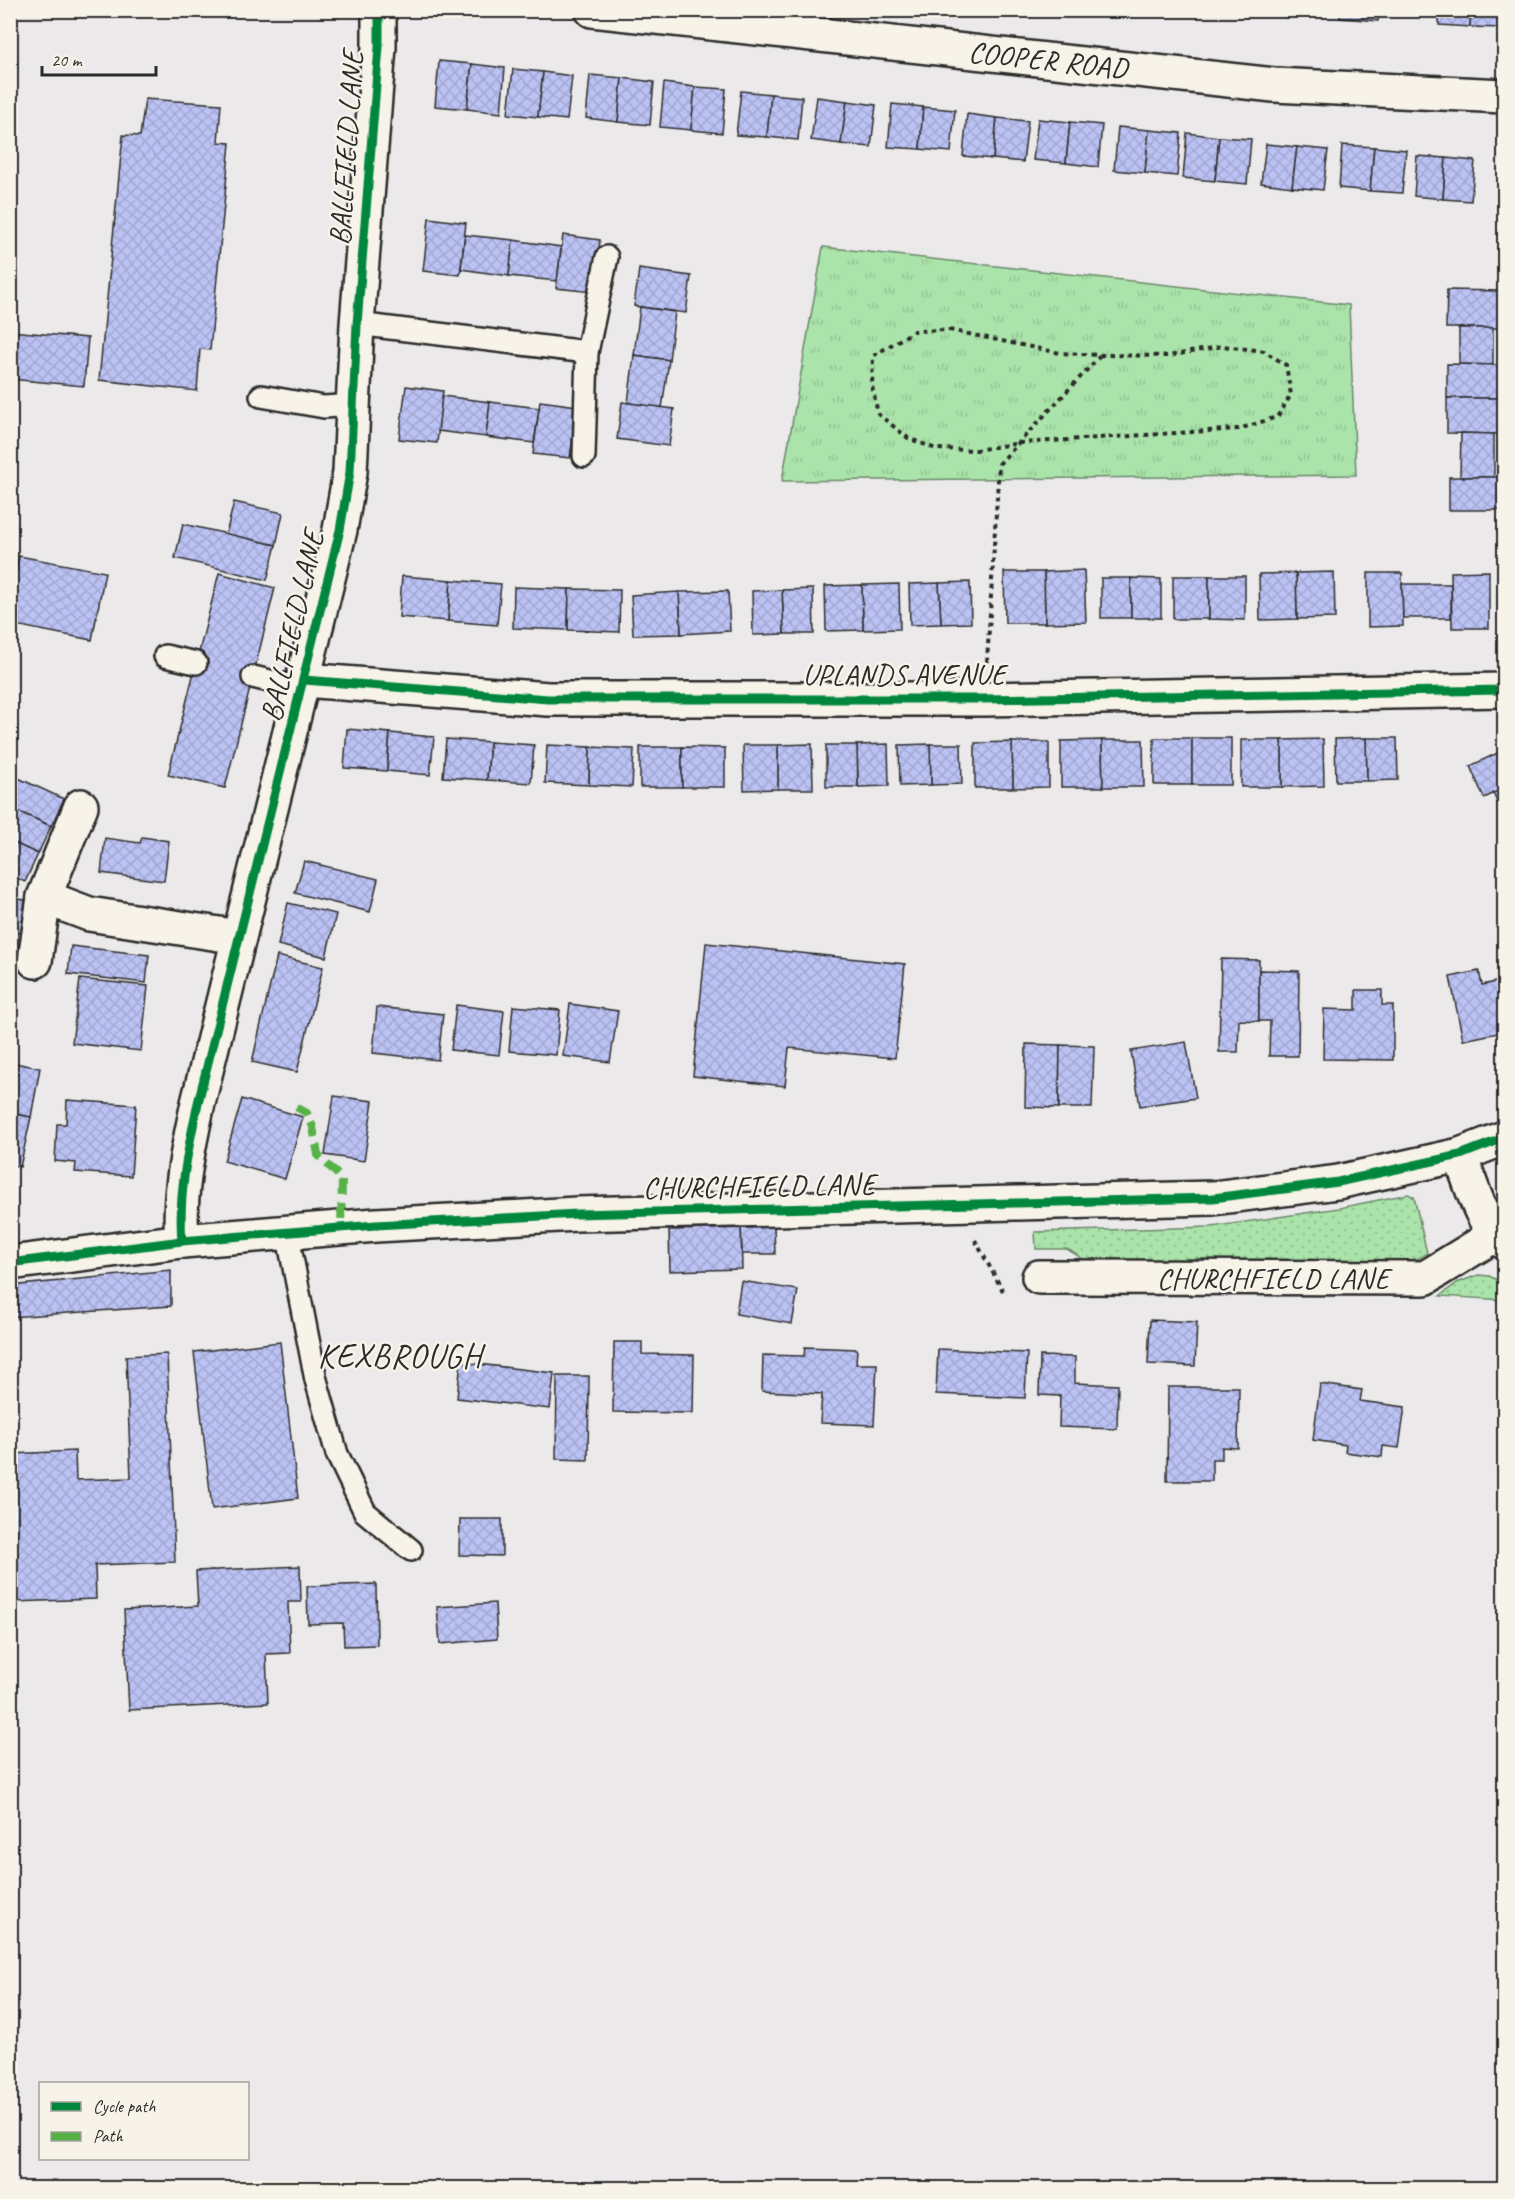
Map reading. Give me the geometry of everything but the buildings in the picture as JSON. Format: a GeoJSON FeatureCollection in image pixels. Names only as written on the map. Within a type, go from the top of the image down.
{"type":"FeatureCollection","features":[{"type":"Feature","properties":{"kind":"street","name":"BALLFIELD LANE"},"geometry":{"type":"LineString","coordinates":[[182,1241],[180,1220],[184,1172],[198,1103],[303,684],[340,530],[350,472],[357,324],[379,47],[379,10]]}},
{"type":"Feature","properties":{"kind":"street","name":"COOPER ROAD"},"geometry":{"type":"LineString","coordinates":[[592,10],[1274,85],[1504,96]]}},
{"type":"Feature","properties":{"kind":"street","name":"UPLANDS AVENUE"},"geometry":{"type":"LineString","coordinates":[[303,684],[548,699],[984,699],[1504,690]]}},
{"type":"Feature","properties":{"kind":"street"},"geometry":{"type":"LineString","coordinates":[[35,961],[44,897],[81,806]]}},
{"type":"Feature","properties":{"kind":"street"},"geometry":{"type":"LineString","coordinates":[[44,897],[89,914],[239,937]]}},
{"type":"Feature","properties":{"kind":"street","name":"CHURCHFIELD LANE"},"geometry":{"type":"LineString","coordinates":[[10,1263],[182,1241],[376,1225],[577,1214],[1213,1198],[1338,1182],[1460,1155],[1504,1138]]}},
{"type":"Feature","properties":{"kind":"street"},"geometry":{"type":"LineString","coordinates":[[1460,1155],[1480,1206],[1500,1239]]}},
{"type":"Feature","properties":{"kind":"street","name":"CHURCHFIELD LANE"},"geometry":{"type":"LineString","coordinates":[[1039,1276],[1425,1278],[1500,1239]]}},
{"type":"Feature","properties":{"kind":"lane"},"geometry":{"type":"LineString","coordinates":[[584,456],[587,352],[607,257]]}},
{"type":"Feature","properties":{"kind":"lane"},"geometry":{"type":"LineString","coordinates":[[357,324],[587,352]]}},
{"type":"Feature","properties":{"kind":"lane"},"geometry":{"type":"LineString","coordinates":[[261,396],[324,407],[354,405]]}},
{"type":"Feature","properties":{"kind":"lane"},"geometry":{"type":"LineString","coordinates":[[165,656],[196,663]]}},
{"type":"Feature","properties":{"kind":"lane"},"geometry":{"type":"LineString","coordinates":[[253,676],[303,684]]}},
{"type":"Feature","properties":{"kind":"lane"},"geometry":{"type":"LineString","coordinates":[[287,1232],[316,1380],[337,1454],[365,1512],[411,1550]]}},
{"type":"Feature","properties":{"kind":"path"},"geometry":{"type":"LineString","coordinates":[[949,330],[1060,353],[1169,356],[1223,346],[1264,351],[1286,365],[1291,394],[1277,417],[1239,429],[1020,443],[976,450],[936,449],[908,438],[878,414],[872,386],[873,356],[914,331],[949,330]]}},
{"type":"Feature","properties":{"kind":"path"},"geometry":{"type":"LineString","coordinates":[[984,699],[999,464],[1101,355]]}},
{"type":"Feature","properties":{"kind":"path"},"geometry":{"type":"LineString","coordinates":[[955,1204],[1005,1295],[1039,1276]]}},
{"type":"Feature","properties":{"kind":"green space"},"geometry":{"type":"Polygon","coordinates":[[[823,247],[1349,305],[1356,475],[782,481],[823,247]]]}},
{"type":"Feature","properties":{"kind":"green space"},"geometry":{"type":"Polygon","coordinates":[[[1408,1194],[1414,1197],[1427,1253],[1417,1259],[1097,1264],[1067,1249],[1036,1249],[1035,1232],[1211,1227],[1339,1208],[1408,1194]]]}},
{"type":"Feature","properties":{"kind":"green space"},"geometry":{"type":"Polygon","coordinates":[[[1478,1275],[1489,1276],[1504,1283],[1504,1300],[1440,1296],[1457,1283],[1478,1275]]]}},
{"type":"Feature","properties":{"kind":"marked path"},"geometry":{"type":"LineString","coordinates":[[296,1107],[307,1113],[313,1127],[318,1155],[342,1179],[341,1228]]}},
{"type":"Feature","properties":{"kind":"cycle path"},"geometry":{"type":"LineString","coordinates":[[182,1241],[181,1206],[187,1154],[198,1103],[340,530],[350,472],[357,324],[379,47],[379,10]]}},
{"type":"Feature","properties":{"kind":"cycle path"},"geometry":{"type":"LineString","coordinates":[[304,680],[548,699],[984,699],[1504,690]]}},
{"type":"Feature","properties":{"kind":"cycle path"},"geometry":{"type":"LineString","coordinates":[[10,1263],[182,1241],[376,1225],[577,1214],[1213,1198],[1338,1182],[1460,1155],[1504,1138]]}},
{"type":"Feature","properties":{"kind":"district","name":"KEXBROUGH"},"geometry":{"type":"Point","coordinates":[400,1356]}}]}
